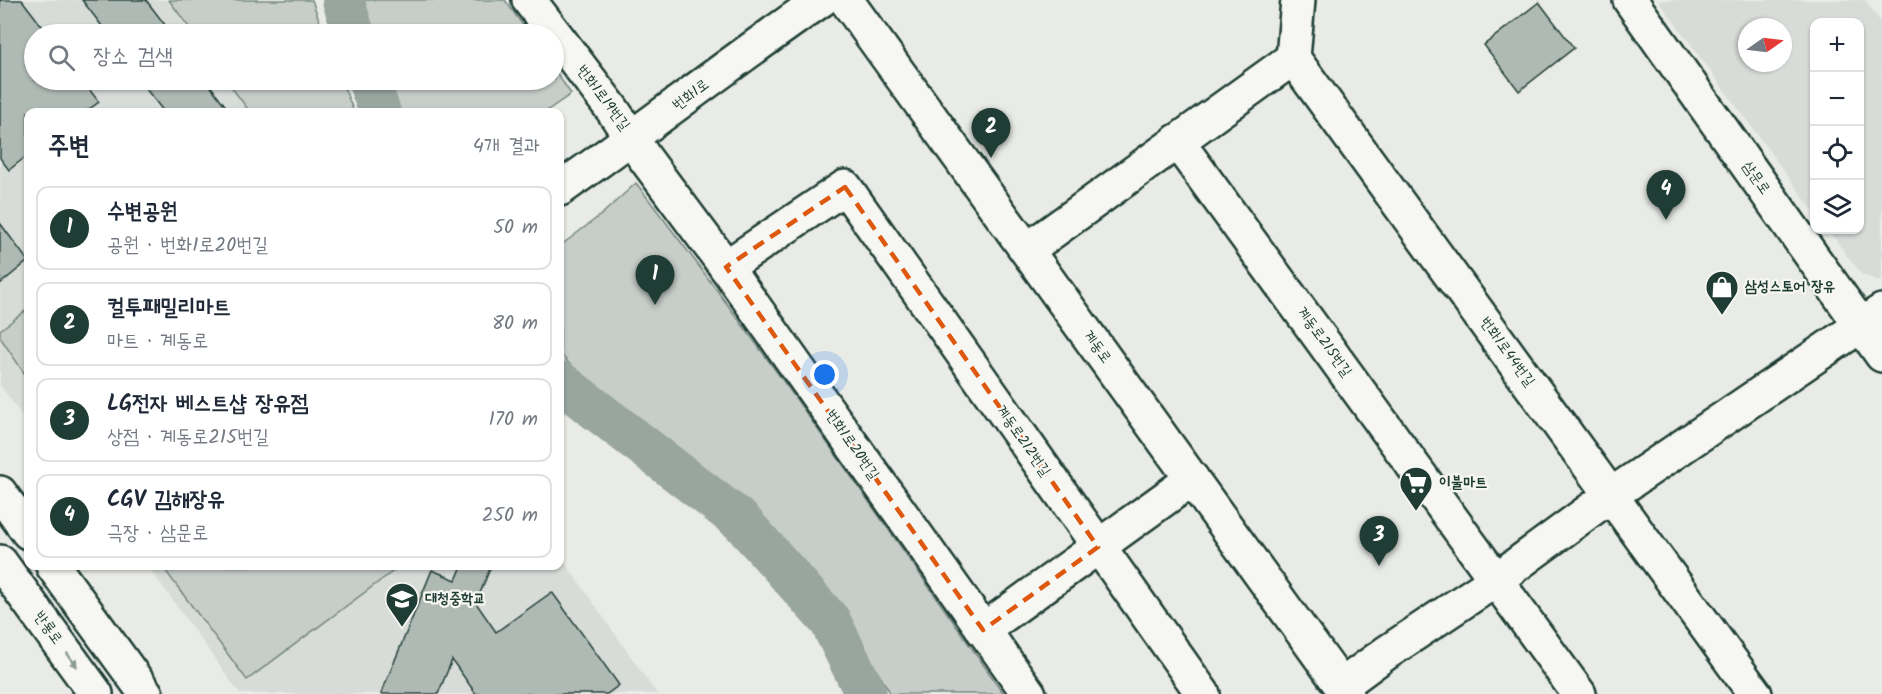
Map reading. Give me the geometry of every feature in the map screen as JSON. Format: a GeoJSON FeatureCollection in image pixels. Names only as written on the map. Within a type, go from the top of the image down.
{"type":"FeatureCollection","features":[{"type":"Feature","properties":{"kind":"street","name":"번화1로"},"geometry":{"type":"LineString","coordinates":[[564,186],[821,0]]}},
{"type":"Feature","properties":{"kind":"street","name":"계동로"},"geometry":{"type":"LineString","coordinates":[[846,0],[1344,690]]}},
{"type":"Feature","properties":{"kind":"street"},"geometry":{"type":"LineString","coordinates":[[1027,250],[1293,58],[1298,0]]}},
{"type":"Feature","properties":{"kind":"street","name":"삼문로"},"geometry":{"type":"LineString","coordinates":[[1630,0],[1871,318],[1882,355]]}},
{"type":"Feature","properties":{"kind":"street","name":"번화1로19번길"},"geometry":{"type":"LineString","coordinates":[[536,2],[552,24]]}},
{"type":"Feature","properties":{"kind":"street","name":"번화1로19번길"},"geometry":{"type":"LineString","coordinates":[[564,41],[633,138]]}},
{"type":"Feature","properties":{"kind":"street","name":"번화1로44번길"},"geometry":{"type":"LineString","coordinates":[[1293,58],[1755,694]]}},
{"type":"Feature","properties":{"kind":"street","name":"번화1로20번길"},"geometry":{"type":"LineString","coordinates":[[633,138],[644,157],[726,267],[1029,694]]}},
{"type":"Feature","properties":{"kind":"street","name":"계동로215번길"},"geometry":{"type":"LineString","coordinates":[[1177,141],[1579,694]]}},
{"type":"Feature","properties":{"kind":"street","name":"계동로212번길"},"geometry":{"type":"LineString","coordinates":[[726,267],[845,187],[1203,694]]}},
{"type":"Feature","properties":{"kind":"street"},"geometry":{"type":"LineString","coordinates":[[1344,690],[1386,653],[1497,579],[1611,495],[1816,358],[1871,318]]}},
{"type":"Feature","properties":{"kind":"street"},"geometry":{"type":"LineString","coordinates":[[983,630],[1192,479]]}},
{"type":"Feature","properties":{"kind":"street"},"geometry":{"type":"LineString","coordinates":[[0,493],[24,526]]}},
{"type":"Feature","properties":{"kind":"street"},"geometry":{"type":"LineString","coordinates":[[56,570],[146,694]]}},
{"type":"Feature","properties":{"kind":"street","name":"반룡로"},"geometry":{"type":"LineString","coordinates":[[12,574],[96,694]]}},
{"type":"Feature","properties":{"kind":"highlighted area"},"geometry":{"type":"Polygon","coordinates":[[[845,187],[1098,547],[983,630],[726,267],[845,187]]]}},
{"type":"Feature","properties":{"kind":"shaded area"},"geometry":{"type":"Polygon","coordinates":[[[0,0],[169,0],[187,24],[24,24],[24,90],[234,90],[247,108],[24,108],[24,418],[0,385],[0,0]]]}},
{"type":"Feature","properties":{"kind":"shaded area"},"geometry":{"type":"Polygon","coordinates":[[[169,0],[312,0],[320,24],[187,24],[169,0]]]}},
{"type":"Feature","properties":{"kind":"shaded area"},"geometry":{"type":"Polygon","coordinates":[[[359,0],[505,0],[522,24],[367,24],[359,0]]]}},
{"type":"Feature","properties":{"kind":"shaded area"},"geometry":{"type":"Polygon","coordinates":[[[1658,0],[1865,0],[1882,24],[1882,280],[1861,274],[1831,234],[1864,234],[1864,18],[1810,18],[1810,207],[1658,0]]]}},
{"type":"Feature","properties":{"kind":"shaded area"},"geometry":{"type":"Polygon","coordinates":[[[564,84],[571,94],[551,108],[396,108],[387,90],[564,90],[564,84]]]}},
{"type":"Feature","properties":{"kind":"shaded area"},"geometry":{"type":"Polygon","coordinates":[[[234,90],[345,90],[352,108],[247,108],[234,90]]]}},
{"type":"Feature","properties":{"kind":"shaded area"},"geometry":{"type":"Polygon","coordinates":[[[636,183],[777,372],[1004,694],[891,694],[831,596],[765,532],[601,396],[564,358],[564,243],[602,214],[636,183]]]}},
{"type":"Feature","properties":{"kind":"shaded area"},"geometry":{"type":"Polygon","coordinates":[[[24,312],[24,373],[0,337],[0,330],[24,312]]]}},
{"type":"Feature","properties":{"kind":"shaded area","name":"대청중학교"},"geometry":{"type":"Polygon","coordinates":[[[564,561],[657,694],[240,694],[151,570],[564,570],[564,561]]]}},
{"type":"Feature","properties":{"kind":"shaded area"},"geometry":{"type":"Polygon","coordinates":[[[165,570],[395,570],[247,680],[165,570]]]}},
{"type":"Feature","properties":{"kind":"building"},"geometry":{"type":"Polygon","coordinates":[[[0,0],[22,0],[40,24],[24,24],[24,90],[90,90],[99,102],[91,108],[24,108],[24,158],[9,170],[0,158],[0,0]]]}},
{"type":"Feature","properties":{"kind":"building"},"geometry":{"type":"Polygon","coordinates":[[[82,0],[146,0],[164,24],[100,24],[82,0]]]}},
{"type":"Feature","properties":{"kind":"building"},"geometry":{"type":"Polygon","coordinates":[[[1539,2],[1574,48],[1519,91],[1484,45],[1539,2]]]}},
{"type":"Feature","properties":{"kind":"building"},"geometry":{"type":"Polygon","coordinates":[[[147,90],[214,90],[227,108],[161,108],[147,90]]]}},
{"type":"Feature","properties":{"kind":"building"},"geometry":{"type":"Polygon","coordinates":[[[0,223],[24,256],[24,264],[0,284],[0,223]]]}},
{"type":"Feature","properties":{"kind":"building"},"geometry":{"type":"Polygon","coordinates":[[[432,570],[456,580],[460,570],[489,570],[476,603],[496,632],[552,592],[619,685],[607,694],[476,694],[452,660],[438,694],[381,694],[432,570]]]}},
{"type":"Feature","properties":{"kind":"waterway"},"geometry":{"type":"LineString","coordinates":[[343,0],[351,24]]}},
{"type":"Feature","properties":{"kind":"waterway"},"geometry":{"type":"LineString","coordinates":[[372,90],[378,108]]}},
{"type":"Feature","properties":{"kind":"waterway"},"geometry":{"type":"LineString","coordinates":[[564,385],[741,521],[830,621],[866,694]]}},
{"type":"Feature","properties":{"kind":"place","name":"컬투패밀리마트"},"geometry":{"type":"Point","coordinates":[991,158]}},
{"type":"Feature","properties":{"kind":"place","name":"CGV 김해장유"},"geometry":{"type":"Point","coordinates":[1666,220]}},
{"type":"Feature","properties":{"kind":"place","name":"수변공원"},"geometry":{"type":"Point","coordinates":[655,305]}},
{"type":"Feature","properties":{"kind":"place","name":"삼성스토어 장유"},"geometry":{"type":"Point","coordinates":[1722,316]}},
{"type":"Feature","properties":{"kind":"place","name":"이불마트"},"geometry":{"type":"Point","coordinates":[1416,512]}},
{"type":"Feature","properties":{"kind":"place","name":"LG전자 베스트샵 장유점"},"geometry":{"type":"Point","coordinates":[1379,566]}},
{"type":"Feature","properties":{"kind":"place","name":"대청중학교"},"geometry":{"type":"Point","coordinates":[402,628]}}]}
